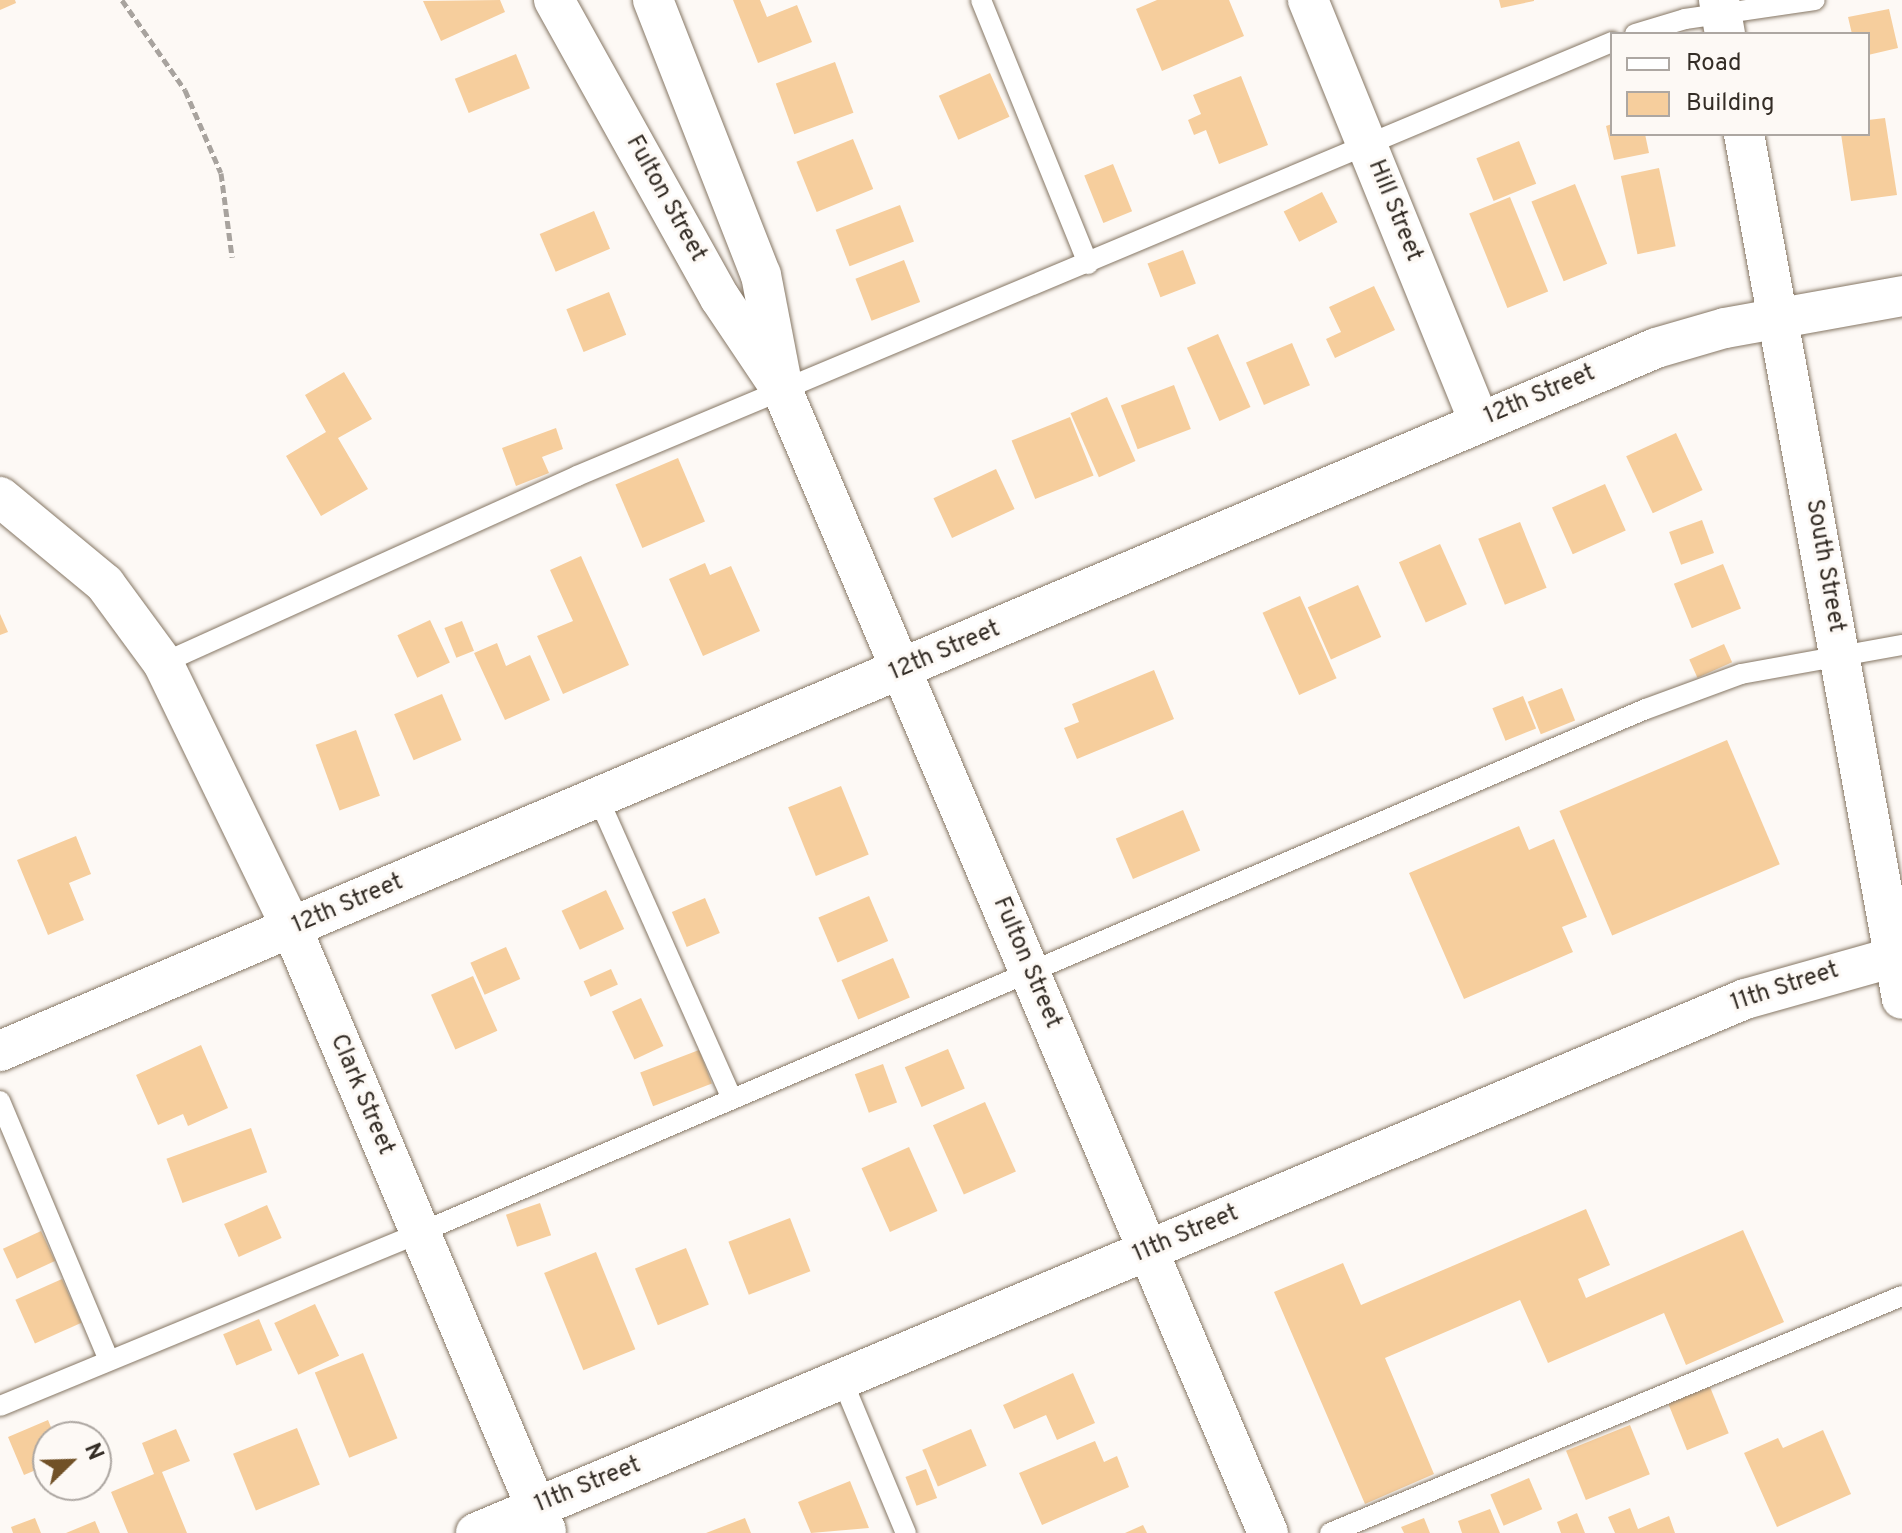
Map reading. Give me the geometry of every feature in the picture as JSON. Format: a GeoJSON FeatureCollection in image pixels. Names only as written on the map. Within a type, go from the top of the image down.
{"type":"FeatureCollection","features":[{"type":"Feature","properties":{"kind":"street","name":"Fulton Street"},"geometry":{"type":"LineString","coordinates":[[554,0],[720,298],[783,392],[905,669],[1029,972],[1268,1533]]}},
{"type":"Feature","properties":{"kind":"street","name":"Fulton Street"},"geometry":{"type":"LineString","coordinates":[[653,0],[761,275],[783,392]]}},
{"type":"Feature","properties":{"kind":"street","name":"Hill Street"},"geometry":{"type":"LineString","coordinates":[[1308,0],[1479,422]]}},
{"type":"Feature","properties":{"kind":"street","name":"South Street"},"geometry":{"type":"LineString","coordinates":[[1744,136],[1898,956],[1902,999]]}},
{"type":"Feature","properties":{"kind":"street","name":"12th Street"},"geometry":{"type":"LineString","coordinates":[[0,1051],[599,800],[1656,348],[1779,317],[1902,296]]}},
{"type":"Feature","properties":{"kind":"street","name":"Clark Street"},"geometry":{"type":"LineString","coordinates":[[0,497],[105,584],[163,663],[292,929],[541,1520]]}},
{"type":"Feature","properties":{"kind":"street","name":"11th Street"},"geometry":{"type":"LineString","coordinates":[[476,1533],[541,1520],[843,1382],[1745,999],[1898,956]]}},
{"type":"Feature","properties":{"kind":"lane"},"geometry":{"type":"LineString","coordinates":[[981,0],[1088,264]]}},
{"type":"Feature","properties":{"kind":"lane"},"geometry":{"type":"LineString","coordinates":[[1645,32],[1815,0]]}},
{"type":"Feature","properties":{"kind":"lane"},"geometry":{"type":"LineString","coordinates":[[163,663],[564,482],[1610,43]]}},
{"type":"Feature","properties":{"kind":"lane"},"geometry":{"type":"LineString","coordinates":[[0,1406],[419,1233],[1696,689],[1840,655],[1902,645]]}},
{"type":"Feature","properties":{"kind":"lane"},"geometry":{"type":"LineString","coordinates":[[599,800],[732,1099]]}},
{"type":"Feature","properties":{"kind":"lane"},"geometry":{"type":"LineString","coordinates":[[0,1101],[109,1360]]}},
{"type":"Feature","properties":{"kind":"lane"},"geometry":{"type":"LineString","coordinates":[[1330,1533],[1902,1296]]}},
{"type":"Feature","properties":{"kind":"lane"},"geometry":{"type":"LineString","coordinates":[[843,1382],[906,1533]]}},
{"type":"Feature","properties":{"kind":"path"},"geometry":{"type":"LineString","coordinates":[[122,0],[185,90],[221,173],[232,257]]}},
{"type":"Feature","properties":{"kind":"building"},"geometry":{"type":"Polygon","coordinates":[[[0,0],[15,0],[16,3],[0,10],[0,0]]]}},
{"type":"Feature","properties":{"kind":"building"},"geometry":{"type":"Polygon","coordinates":[[[500,0],[505,12],[441,41],[423,1],[500,0]]]}},
{"type":"Feature","properties":{"kind":"building"},"geometry":{"type":"Polygon","coordinates":[[[733,0],[760,0],[767,17],[797,5],[812,42],[758,63],[733,0]]]}},
{"type":"Feature","properties":{"kind":"building"},"geometry":{"type":"Polygon","coordinates":[[[1157,0],[1229,0],[1244,36],[1162,71],[1136,9],[1157,0]]]}},
{"type":"Feature","properties":{"kind":"building"},"geometry":{"type":"Polygon","coordinates":[[[1499,0],[1534,0],[1534,1],[1501,8],[1499,0]]]}},
{"type":"Feature","properties":{"kind":"building"},"geometry":{"type":"Polygon","coordinates":[[[1889,9],[1898,48],[1870,55],[1870,32],[1852,32],[1848,17],[1889,9]]]}},
{"type":"Feature","properties":{"kind":"building"},"geometry":{"type":"Polygon","coordinates":[[[516,54],[530,88],[469,113],[455,79],[516,54]]]}},
{"type":"Feature","properties":{"kind":"building"},"geometry":{"type":"Polygon","coordinates":[[[835,62],[853,113],[794,134],[776,84],[835,62]]]}},
{"type":"Feature","properties":{"kind":"building"},"geometry":{"type":"Polygon","coordinates":[[[990,73],[1010,117],[958,140],[939,96],[990,73]]]}},
{"type":"Feature","properties":{"kind":"building"},"geometry":{"type":"Polygon","coordinates":[[[1241,76],[1268,145],[1219,164],[1206,130],[1194,135],[1188,120],[1201,114],[1193,95],[1241,76]]]}},
{"type":"Feature","properties":{"kind":"building"},"geometry":{"type":"Polygon","coordinates":[[[1885,118],[1897,195],[1851,201],[1841,136],[1870,136],[1870,120],[1885,118]]]}},
{"type":"Feature","properties":{"kind":"building"},"geometry":{"type":"Polygon","coordinates":[[[1610,125],[1610,136],[1645,136],[1649,153],[1614,160],[1606,126],[1610,125]]]}},
{"type":"Feature","properties":{"kind":"building"},"geometry":{"type":"Polygon","coordinates":[[[853,139],[873,189],[817,212],[796,162],[853,139]]]}},
{"type":"Feature","properties":{"kind":"building"},"geometry":{"type":"Polygon","coordinates":[[[1519,141],[1536,184],[1494,201],[1476,158],[1519,141]]]}},
{"type":"Feature","properties":{"kind":"building"},"geometry":{"type":"Polygon","coordinates":[[[1113,164],[1132,211],[1103,223],[1084,176],[1113,164]]]}},
{"type":"Feature","properties":{"kind":"building"},"geometry":{"type":"Polygon","coordinates":[[[1659,168],[1676,246],[1637,254],[1621,176],[1659,168]]]}},
{"type":"Feature","properties":{"kind":"building"},"geometry":{"type":"Polygon","coordinates":[[[1575,184],[1607,264],[1564,281],[1531,202],[1575,184]]]}},
{"type":"Feature","properties":{"kind":"building"},"geometry":{"type":"Polygon","coordinates":[[[1322,192],[1337,222],[1299,242],[1284,212],[1322,192]]]}},
{"type":"Feature","properties":{"kind":"building"},"geometry":{"type":"Polygon","coordinates":[[[1510,197],[1548,292],[1507,308],[1469,213],[1510,197]]]}},
{"type":"Feature","properties":{"kind":"building"},"geometry":{"type":"Polygon","coordinates":[[[900,205],[914,241],[850,266],[836,230],[900,205]]]}},
{"type":"Feature","properties":{"kind":"building"},"geometry":{"type":"Polygon","coordinates":[[[594,211],[610,249],[556,272],[540,234],[594,211]]]}},
{"type":"Feature","properties":{"kind":"building"},"geometry":{"type":"Polygon","coordinates":[[[1183,250],[1196,284],[1160,297],[1148,264],[1183,250]]]}},
{"type":"Feature","properties":{"kind":"building"},"geometry":{"type":"Polygon","coordinates":[[[904,260],[920,302],[872,321],[855,279],[904,260]]]}},
{"type":"Feature","properties":{"kind":"building"},"geometry":{"type":"Polygon","coordinates":[[[1374,286],[1395,330],[1335,358],[1326,339],[1341,332],[1329,307],[1374,286]]]}},
{"type":"Feature","properties":{"kind":"building"},"geometry":{"type":"Polygon","coordinates":[[[609,292],[626,335],[584,352],[566,309],[609,292]]]}},
{"type":"Feature","properties":{"kind":"building"},"geometry":{"type":"Polygon","coordinates":[[[1218,334],[1251,407],[1219,421],[1187,348],[1218,334]]]}},
{"type":"Feature","properties":{"kind":"building"},"geometry":{"type":"Polygon","coordinates":[[[1292,343],[1310,385],[1264,405],[1246,363],[1292,343]]]}},
{"type":"Feature","properties":{"kind":"building"},"geometry":{"type":"Polygon","coordinates":[[[344,372],[372,419],[338,438],[368,489],[321,516],[286,456],[326,432],[305,395],[344,372]]]}},
{"type":"Feature","properties":{"kind":"building"},"geometry":{"type":"Polygon","coordinates":[[[1174,385],[1191,429],[1138,449],[1121,405],[1174,385]]]}},
{"type":"Feature","properties":{"kind":"building"},"geometry":{"type":"Polygon","coordinates":[[[1107,397],[1135,461],[1099,477],[1070,413],[1107,397]]]}},
{"type":"Feature","properties":{"kind":"building"},"geometry":{"type":"Polygon","coordinates":[[[1070,417],[1094,475],[1035,499],[1012,441],[1070,417]]]}},
{"type":"Feature","properties":{"kind":"building"},"geometry":{"type":"Polygon","coordinates":[[[556,428],[563,449],[542,457],[549,473],[516,486],[502,448],[556,428]]]}},
{"type":"Feature","properties":{"kind":"building"},"geometry":{"type":"Polygon","coordinates":[[[1676,433],[1703,490],[1653,513],[1626,456],[1676,433]]]}},
{"type":"Feature","properties":{"kind":"building"},"geometry":{"type":"Polygon","coordinates":[[[678,458],[705,522],[642,548],[615,485],[678,458]]]}},
{"type":"Feature","properties":{"kind":"building"},"geometry":{"type":"Polygon","coordinates":[[[996,469],[1015,509],[952,538],[933,498],[996,469]]]}},
{"type":"Feature","properties":{"kind":"building"},"geometry":{"type":"Polygon","coordinates":[[[1605,484],[1626,531],[1573,554],[1552,508],[1605,484]]]}},
{"type":"Feature","properties":{"kind":"building"},"geometry":{"type":"Polygon","coordinates":[[[1702,520],[1714,553],[1681,565],[1669,532],[1702,520]]]}},
{"type":"Feature","properties":{"kind":"building"},"geometry":{"type":"Polygon","coordinates":[[[1520,522],[1547,588],[1505,605],[1478,539],[1520,522]]]}},
{"type":"Feature","properties":{"kind":"building"},"geometry":{"type":"Polygon","coordinates":[[[1440,544],[1467,604],[1426,623],[1399,562],[1440,544]]]}},
{"type":"Feature","properties":{"kind":"building"},"geometry":{"type":"Polygon","coordinates":[[[581,556],[629,665],[563,694],[537,636],[573,621],[550,570],[581,556]]]}},
{"type":"Feature","properties":{"kind":"building"},"geometry":{"type":"Polygon","coordinates":[[[705,563],[710,575],[731,566],[760,631],[703,656],[669,579],[705,563]]]}},
{"type":"Feature","properties":{"kind":"building"},"geometry":{"type":"Polygon","coordinates":[[[1723,564],[1741,609],[1692,628],[1674,584],[1723,564]]]}},
{"type":"Feature","properties":{"kind":"building"},"geometry":{"type":"Polygon","coordinates":[[[1358,585],[1381,637],[1331,659],[1308,607],[1358,585]]]}},
{"type":"Feature","properties":{"kind":"building"},"geometry":{"type":"Polygon","coordinates":[[[1300,596],[1337,678],[1299,695],[1263,613],[1300,596]]]}},
{"type":"Feature","properties":{"kind":"building"},"geometry":{"type":"Polygon","coordinates":[[[0,614],[8,632],[0,635],[0,614]]]}},
{"type":"Feature","properties":{"kind":"building"},"geometry":{"type":"Polygon","coordinates":[[[430,620],[450,663],[417,678],[397,635],[430,620]]]}},
{"type":"Feature","properties":{"kind":"building"},"geometry":{"type":"Polygon","coordinates":[[[462,621],[474,651],[456,658],[444,628],[462,621]]]}},
{"type":"Feature","properties":{"kind":"building"},"geometry":{"type":"Polygon","coordinates":[[[497,643],[506,666],[530,655],[550,700],[505,720],[474,653],[497,643]]]}},
{"type":"Feature","properties":{"kind":"building"},"geometry":{"type":"Polygon","coordinates":[[[1724,644],[1732,662],[1697,678],[1689,659],[1724,644]]]}},
{"type":"Feature","properties":{"kind":"building"},"geometry":{"type":"Polygon","coordinates":[[[1154,670],[1174,719],[1077,759],[1064,728],[1079,722],[1072,704],[1154,670]]]}},
{"type":"Feature","properties":{"kind":"building"},"geometry":{"type":"Polygon","coordinates":[[[1562,688],[1575,720],[1541,734],[1528,702],[1562,688]]]}},
{"type":"Feature","properties":{"kind":"building"},"geometry":{"type":"Polygon","coordinates":[[[442,694],[462,740],[414,760],[394,714],[442,694]]]}},
{"type":"Feature","properties":{"kind":"building"},"geometry":{"type":"Polygon","coordinates":[[[1523,696],[1536,728],[1506,741],[1492,708],[1523,696]]]}},
{"type":"Feature","properties":{"kind":"building"},"geometry":{"type":"Polygon","coordinates":[[[356,730],[380,796],[340,810],[316,745],[356,730]]]}},
{"type":"Feature","properties":{"kind":"building"},"geometry":{"type":"Polygon","coordinates":[[[1727,740],[1780,864],[1612,935],[1559,811],[1727,740]]]}},
{"type":"Feature","properties":{"kind":"building"},"geometry":{"type":"Polygon","coordinates":[[[841,786],[869,855],[816,876],[788,807],[841,786]]]}},
{"type":"Feature","properties":{"kind":"building"},"geometry":{"type":"Polygon","coordinates":[[[1183,810],[1200,851],[1133,879],[1116,839],[1183,810]]]}},
{"type":"Feature","properties":{"kind":"building"},"geometry":{"type":"Polygon","coordinates":[[[1519,826],[1529,850],[1554,839],[1587,917],[1562,927],[1573,952],[1464,999],[1409,873],[1519,826]]]}},
{"type":"Feature","properties":{"kind":"building"},"geometry":{"type":"Polygon","coordinates":[[[76,836],[91,874],[69,883],[84,920],[48,935],[17,860],[76,836]]]}},
{"type":"Feature","properties":{"kind":"building"},"geometry":{"type":"Polygon","coordinates":[[[606,890],[624,929],[580,950],[562,911],[606,890]]]}},
{"type":"Feature","properties":{"kind":"building"},"geometry":{"type":"Polygon","coordinates":[[[869,896],[888,941],[838,963],[818,917],[869,896]]]}},
{"type":"Feature","properties":{"kind":"building"},"geometry":{"type":"Polygon","coordinates":[[[705,898],[720,933],[687,947],[672,912],[705,898]]]}},
{"type":"Feature","properties":{"kind":"building"},"geometry":{"type":"Polygon","coordinates":[[[506,947],[520,979],[485,995],[470,963],[506,947]]]}},
{"type":"Feature","properties":{"kind":"building"},"geometry":{"type":"Polygon","coordinates":[[[893,958],[910,998],[858,1019],[841,980],[893,958]]]}},
{"type":"Feature","properties":{"kind":"building"},"geometry":{"type":"Polygon","coordinates":[[[611,969],[618,985],[591,997],[584,981],[611,969]]]}},
{"type":"Feature","properties":{"kind":"building"},"geometry":{"type":"Polygon","coordinates":[[[473,976],[497,1031],[455,1050],[431,995],[473,976]]]}},
{"type":"Feature","properties":{"kind":"building"},"geometry":{"type":"Polygon","coordinates":[[[641,998],[663,1046],[634,1060],[612,1012],[641,998]]]}},
{"type":"Feature","properties":{"kind":"building"},"geometry":{"type":"Polygon","coordinates":[[[201,1045],[228,1108],[188,1126],[183,1114],[158,1125],[136,1075],[201,1045]]]}},
{"type":"Feature","properties":{"kind":"building"},"geometry":{"type":"Polygon","coordinates":[[[948,1049],[965,1089],[922,1107],[905,1067],[948,1049]]]}},
{"type":"Feature","properties":{"kind":"building"},"geometry":{"type":"Polygon","coordinates":[[[699,1050],[712,1084],[653,1106],[640,1073],[699,1050]]]}},
{"type":"Feature","properties":{"kind":"building"},"geometry":{"type":"Polygon","coordinates":[[[883,1064],[897,1103],[869,1113],[855,1074],[883,1064]]]}},
{"type":"Feature","properties":{"kind":"building"},"geometry":{"type":"Polygon","coordinates":[[[985,1102],[1016,1171],[964,1195],[933,1125],[985,1102]]]}},
{"type":"Feature","properties":{"kind":"building"},"geometry":{"type":"Polygon","coordinates":[[[251,1128],[267,1172],[183,1203],[166,1159],[251,1128]]]}},
{"type":"Feature","properties":{"kind":"building"},"geometry":{"type":"Polygon","coordinates":[[[909,1147],[937,1211],[890,1232],[861,1168],[909,1147]]]}},
{"type":"Feature","properties":{"kind":"building"},"geometry":{"type":"Polygon","coordinates":[[[540,1203],[551,1235],[517,1247],[506,1215],[540,1203]]]}},
{"type":"Feature","properties":{"kind":"building"},"geometry":{"type":"Polygon","coordinates":[[[267,1205],[282,1238],[239,1257],[224,1224],[267,1205]]]}},
{"type":"Feature","properties":{"kind":"building"},"geometry":{"type":"Polygon","coordinates":[[[1586,1209],[1610,1265],[1578,1279],[1586,1298],[1743,1230],[1784,1322],[1686,1365],[1664,1313],[1548,1363],[1520,1300],[1385,1358],[1434,1474],[1365,1504],[1274,1292],[1343,1263],[1361,1305],[1586,1209]]]}},
{"type":"Feature","properties":{"kind":"building"},"geometry":{"type":"Polygon","coordinates":[[[790,1218],[810,1271],[749,1295],[728,1242],[790,1218]]]}},
{"type":"Feature","properties":{"kind":"building"},"geometry":{"type":"Polygon","coordinates":[[[41,1231],[55,1261],[17,1279],[3,1249],[41,1231]]]}},
{"type":"Feature","properties":{"kind":"building"},"geometry":{"type":"Polygon","coordinates":[[[686,1248],[709,1305],[658,1325],[635,1269],[686,1248]]]}},
{"type":"Feature","properties":{"kind":"building"},"geometry":{"type":"Polygon","coordinates":[[[596,1252],[635,1349],[583,1370],[544,1273],[596,1252]]]}},
{"type":"Feature","properties":{"kind":"building"},"geometry":{"type":"Polygon","coordinates":[[[62,1279],[82,1323],[35,1344],[15,1300],[62,1279]]]}},
{"type":"Feature","properties":{"kind":"building"},"geometry":{"type":"Polygon","coordinates":[[[315,1304],[339,1356],[298,1375],[274,1323],[315,1304]]]}},
{"type":"Feature","properties":{"kind":"building"},"geometry":{"type":"Polygon","coordinates":[[[259,1319],[272,1350],[236,1366],[223,1334],[259,1319]]]}},
{"type":"Feature","properties":{"kind":"building"},"geometry":{"type":"Polygon","coordinates":[[[363,1353],[397,1438],[349,1458],[315,1372],[363,1353]]]}},
{"type":"Feature","properties":{"kind":"building"},"geometry":{"type":"Polygon","coordinates":[[[1073,1373],[1095,1423],[1057,1440],[1046,1415],[1014,1429],[1003,1405],[1073,1373]]]}},
{"type":"Feature","properties":{"kind":"building"},"geometry":{"type":"Polygon","coordinates":[[[1710,1387],[1729,1433],[1687,1450],[1668,1404],[1710,1387]]]}},
{"type":"Feature","properties":{"kind":"building"},"geometry":{"type":"Polygon","coordinates":[[[1630,1425],[1650,1474],[1586,1500],[1566,1451],[1630,1425]]]}},
{"type":"Feature","properties":{"kind":"building"},"geometry":{"type":"Polygon","coordinates":[[[32,1427],[32,1472],[24,1475],[8,1437],[32,1427]]]}},
{"type":"Feature","properties":{"kind":"building"},"geometry":{"type":"Polygon","coordinates":[[[297,1428],[320,1485],[256,1510],[233,1454],[297,1428]]]}},
{"type":"Feature","properties":{"kind":"building"},"geometry":{"type":"Polygon","coordinates":[[[176,1429],[190,1461],[162,1472],[187,1533],[128,1533],[112,1492],[154,1474],[142,1443],[176,1429]]]}},
{"type":"Feature","properties":{"kind":"building"},"geometry":{"type":"Polygon","coordinates":[[[971,1429],[987,1466],[938,1487],[922,1450],[971,1429]]]}},
{"type":"Feature","properties":{"kind":"building"},"geometry":{"type":"Polygon","coordinates":[[[1823,1430],[1851,1494],[1777,1527],[1744,1453],[1778,1438],[1783,1448],[1823,1430]]]}},
{"type":"Feature","properties":{"kind":"building"},"geometry":{"type":"Polygon","coordinates":[[[1095,1441],[1104,1462],[1117,1456],[1129,1487],[1042,1525],[1019,1473],[1095,1441]]]}},
{"type":"Feature","properties":{"kind":"building"},"geometry":{"type":"Polygon","coordinates":[[[926,1469],[937,1498],[917,1506],[905,1477],[926,1469]]]}},
{"type":"Feature","properties":{"kind":"building"},"geometry":{"type":"Polygon","coordinates":[[[1529,1478],[1542,1509],[1504,1526],[1490,1494],[1529,1478]]]}},
{"type":"Feature","properties":{"kind":"building"},"geometry":{"type":"Polygon","coordinates":[[[850,1481],[869,1528],[811,1533],[798,1502],[850,1481]]]}},
{"type":"Feature","properties":{"kind":"building"},"geometry":{"type":"Polygon","coordinates":[[[1630,1508],[1638,1529],[1669,1516],[1675,1533],[1615,1533],[1608,1517],[1630,1508]]]}},
{"type":"Feature","properties":{"kind":"building"},"geometry":{"type":"Polygon","coordinates":[[[1490,1509],[1500,1533],[1462,1533],[1458,1521],[1490,1509]]]}},
{"type":"Feature","properties":{"kind":"building"},"geometry":{"type":"Polygon","coordinates":[[[1577,1513],[1585,1533],[1561,1533],[1557,1522],[1577,1513]]]}},
{"type":"Feature","properties":{"kind":"building"},"geometry":{"type":"Polygon","coordinates":[[[35,1518],[41,1533],[13,1533],[11,1527],[35,1518]]]}},
{"type":"Feature","properties":{"kind":"building"},"geometry":{"type":"Polygon","coordinates":[[[745,1518],[751,1533],[706,1533],[745,1518]]]}},
{"type":"Feature","properties":{"kind":"building"},"geometry":{"type":"Polygon","coordinates":[[[1424,1518],[1430,1533],[1404,1533],[1401,1527],[1424,1518]]]}},
{"type":"Feature","properties":{"kind":"building"},"geometry":{"type":"Polygon","coordinates":[[[95,1521],[100,1533],[66,1533],[95,1521]]]}},
{"type":"Feature","properties":{"kind":"building"},"geometry":{"type":"Polygon","coordinates":[[[1143,1525],[1147,1533],[1125,1533],[1143,1525]]]}}]}
